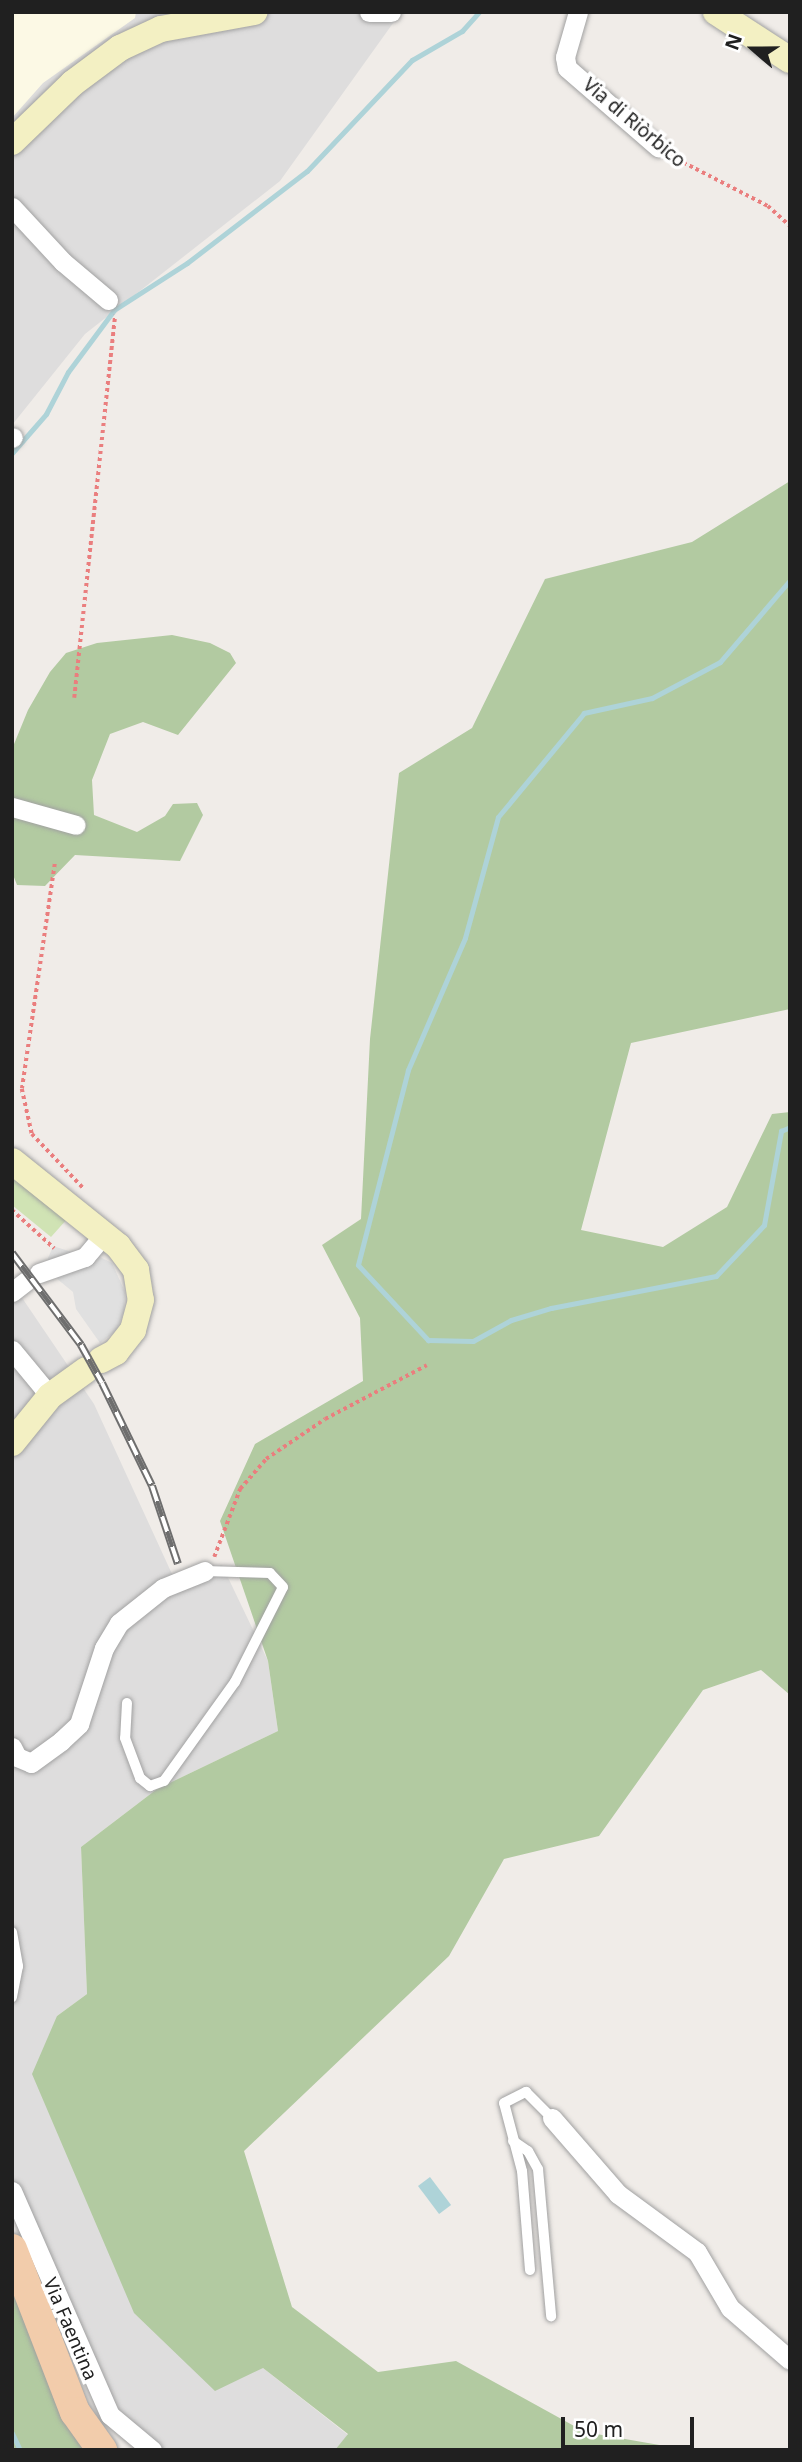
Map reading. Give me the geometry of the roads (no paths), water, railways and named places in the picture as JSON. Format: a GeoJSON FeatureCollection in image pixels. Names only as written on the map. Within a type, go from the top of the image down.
{"type":"FeatureCollection","features":[{"type":"Feature","properties":{"kind":"main road","name":"Via Faentina"},"geometry":{"type":"LineString","coordinates":[[12,2249],[75,2412],[102,2450]]}},
{"type":"Feature","properties":{"kind":"street"},"geometry":{"type":"LineString","coordinates":[[12,142],[73,83],[120,48],[161,29],[254,12]]}},
{"type":"Feature","properties":{"kind":"street"},"geometry":{"type":"LineString","coordinates":[[369,12],[391,12]]}},
{"type":"Feature","properties":{"kind":"street","name":"Via di Riòrbico"},"geometry":{"type":"LineString","coordinates":[[578,12],[565,57],[567,68],[658,147]]}},
{"type":"Feature","properties":{"kind":"street"},"geometry":{"type":"LineString","coordinates":[[716,12],[790,61]]}},
{"type":"Feature","properties":{"kind":"street"},"geometry":{"type":"LineString","coordinates":[[12,207],[63,262],[108,300]]}},
{"type":"Feature","properties":{"kind":"street"},"geometry":{"type":"LineString","coordinates":[[12,807],[76,824]]}},
{"type":"Feature","properties":{"kind":"street"},"geometry":{"type":"LineString","coordinates":[[12,1161],[94,1226],[136,1270],[141,1300],[126,1341],[50,1396],[12,1443]]}},
{"type":"Feature","properties":{"kind":"street"},"geometry":{"type":"LineString","coordinates":[[26,1282],[68,1267],[85,1257],[94,1226]]}},
{"type":"Feature","properties":{"kind":"street"},"geometry":{"type":"LineString","coordinates":[[12,1350],[50,1396]]}},
{"type":"Feature","properties":{"kind":"street"},"geometry":{"type":"LineString","coordinates":[[16,1760],[31,1763],[79,1724],[104,1648],[119,1623],[163,1588],[205,1571]]}},
{"type":"Feature","properties":{"kind":"street"},"geometry":{"type":"LineString","coordinates":[[552,2118],[618,2194],[697,2252],[730,2308],[790,2360]]}},
{"type":"Feature","properties":{"kind":"street","name":"Via Faentina"},"geometry":{"type":"LineString","coordinates":[[12,2191],[110,2415],[152,2450]]}},
{"type":"Feature","properties":{"kind":"lane"},"geometry":{"type":"LineString","coordinates":[[127,1703],[125,1738],[140,1778],[150,1786],[164,1782],[234,1682],[283,1587],[270,1573],[205,1571]]}},
{"type":"Feature","properties":{"kind":"lane"},"geometry":{"type":"LineString","coordinates":[[12,1932],[18,1966],[12,1997]]}},
{"type":"Feature","properties":{"kind":"lane"},"geometry":{"type":"LineString","coordinates":[[530,2270],[522,2171],[504,2109],[506,2099],[517,2093],[532,2094],[552,2118]]}},
{"type":"Feature","properties":{"kind":"lane"},"geometry":{"type":"LineString","coordinates":[[513,2141],[528,2151],[538,2169],[551,2316]]}},
{"type":"Feature","properties":{"kind":"water"},"geometry":{"type":"Polygon","coordinates":[[[430,2177],[451,2205],[439,2214],[418,2186],[430,2177]]]}},
{"type":"Feature","properties":{"kind":"waterway"},"geometry":{"type":"LineString","coordinates":[[12,453],[46,414],[68,372],[114,310],[187,263],[307,171],[412,60],[462,31],[479,12]]}},
{"type":"Feature","properties":{"kind":"waterway"},"geometry":{"type":"LineString","coordinates":[[790,580],[720,662],[652,698],[584,713],[498,817],[465,938],[408,1070],[358,1265],[428,1340],[473,1341],[511,1320],[551,1308],[716,1276],[764,1225],[781,1131],[790,1127]]}},
{"type":"Feature","properties":{"kind":"waterway"},"geometry":{"type":"LineString","coordinates":[[12,2433],[20,2450]]}},
{"type":"Feature","properties":{"kind":"railway"},"geometry":{"type":"LineString","coordinates":[[12,1253],[81,1345],[102,1383],[152,1486],[178,1564]]}}]}
